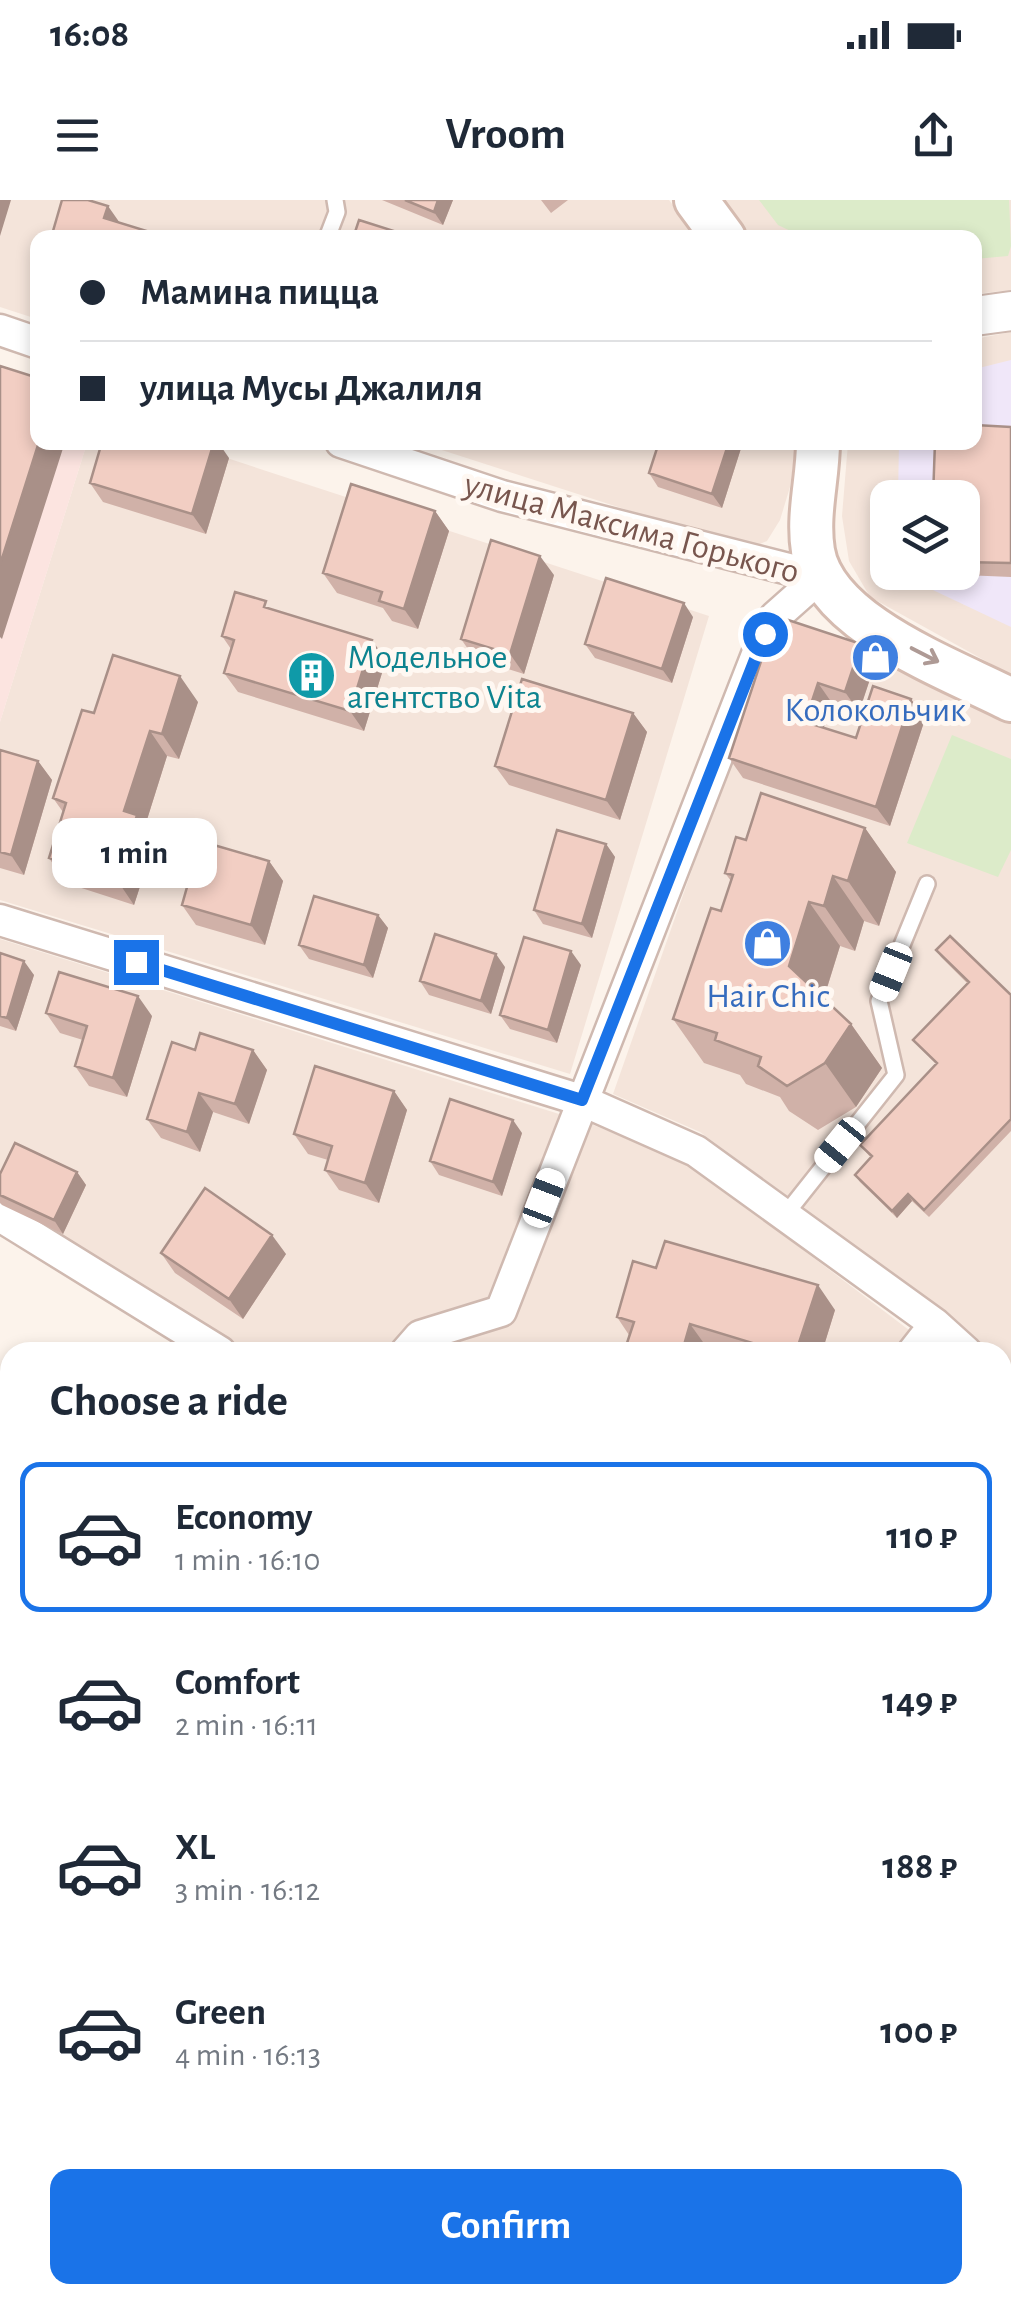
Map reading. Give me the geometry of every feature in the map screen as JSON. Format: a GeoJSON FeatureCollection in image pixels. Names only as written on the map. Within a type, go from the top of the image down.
{"type":"FeatureCollection","features":[{"type":"Feature","properties":{"kind":"main road"},"geometry":{"type":"LineString","coordinates":[[696,200],[718,230]]}},
{"type":"Feature","properties":{"kind":"main road"},"geometry":{"type":"LineString","coordinates":[[819,450],[811,532],[820,577]]}},
{"type":"Feature","properties":{"kind":"main road","name":"улица Максима Горького"},"geometry":{"type":"LineString","coordinates":[[820,577],[848,608],[881,633],[1011,700]]}},
{"type":"Feature","properties":{"kind":"street"},"geometry":{"type":"LineString","coordinates":[[982,315],[1011,311]]}},
{"type":"Feature","properties":{"kind":"street"},"geometry":{"type":"LineString","coordinates":[[0,330],[30,340]]}},
{"type":"Feature","properties":{"kind":"street","name":"улица Максима Горького"},"geometry":{"type":"LineString","coordinates":[[365,450],[502,496],[820,577]]}},
{"type":"Feature","properties":{"kind":"street"},"geometry":{"type":"LineString","coordinates":[[415,1342],[420,1336],[501,1311],[765,634],[775,617],[820,577]]}},
{"type":"Feature","properties":{"kind":"street"},"geometry":{"type":"LineString","coordinates":[[0,920],[582,1100],[696,1150],[955,1342]]}},
{"type":"Feature","properties":{"kind":"street"},"geometry":{"type":"LineString","coordinates":[[0,1216],[204,1342]]}},
{"type":"Feature","properties":{"kind":"street"},"geometry":{"type":"LineString","coordinates":[[920,1342],[935,1324]]}},
{"type":"Feature","properties":{"kind":"lane"},"geometry":{"type":"LineString","coordinates":[[330,230],[336,212],[335,200]]}},
{"type":"Feature","properties":{"kind":"lane"},"geometry":{"type":"LineString","coordinates":[[784,1215],[896,1075],[879,1001],[927,884]]}},
{"type":"Feature","properties":{"kind":"shaded area"},"geometry":{"type":"Polygon","coordinates":[[[0,200],[669,200],[692,230],[30,230],[30,317],[0,307],[0,200]]]}},
{"type":"Feature","properties":{"kind":"shaded area"},"geometry":{"type":"Polygon","coordinates":[[[715,200],[1011,200],[1011,290],[982,293],[982,230],[738,230],[715,200]]]}},
{"type":"Feature","properties":{"kind":"shaded area"},"geometry":{"type":"Polygon","coordinates":[[[1011,332],[1011,675],[870,597],[849,561],[842,516],[847,450],[982,450],[982,338],[1011,332]]]}},
{"type":"Feature","properties":{"kind":"shaded area"},"geometry":{"type":"Polygon","coordinates":[[[1011,360],[1011,627],[933,590],[980,590],[980,480],[898,480],[899,450],[982,450],[982,367],[1011,360]]]}},
{"type":"Feature","properties":{"kind":"shaded area"},"geometry":{"type":"Polygon","coordinates":[[[0,386],[30,430],[30,450],[85,450],[0,722],[0,386]]]}},
{"type":"Feature","properties":{"kind":"shaded area"},"geometry":{"type":"Polygon","coordinates":[[[85,450],[202,450],[709,616],[570,1074],[0,900],[0,722],[85,450]]]}},
{"type":"Feature","properties":{"kind":"shaded area"},"geometry":{"type":"Polygon","coordinates":[[[442,450],[795,450],[780,520],[767,541],[748,549],[442,450]]]}},
{"type":"Feature","properties":{"kind":"shaded area"},"geometry":{"type":"Polygon","coordinates":[[[783,629],[961,692],[1011,719],[1011,1342],[978,1342],[949,1315],[700,1132],[613,1094],[714,807],[783,629]]]}},
{"type":"Feature","properties":{"kind":"shaded area"},"geometry":{"type":"Polygon","coordinates":[[[0,939],[591,1124],[691,1165],[925,1342],[223,1342],[0,1206],[0,939]]]}},
{"type":"Feature","properties":{"kind":"green space"},"geometry":{"type":"Polygon","coordinates":[[[759,200],[1009,200],[1011,246],[1008,256],[982,258],[982,230],[788,230],[778,225],[759,200]]]}},
{"type":"Feature","properties":{"kind":"green space"},"geometry":{"type":"Polygon","coordinates":[[[952,735],[1011,759],[1011,850],[998,877],[907,843],[952,735]]]}},
{"type":"Feature","properties":{"kind":"building"},"geometry":{"type":"Polygon","coordinates":[[[62,200],[88,200],[108,206],[104,218],[143,230],[53,230],[62,200]]]}},
{"type":"Feature","properties":{"kind":"building"},"geometry":{"type":"Polygon","coordinates":[[[405,200],[438,200],[434,212],[405,200]]]}},
{"type":"Feature","properties":{"kind":"building"},"geometry":{"type":"Polygon","coordinates":[[[359,220],[391,230],[356,230],[359,220]]]}},
{"type":"Feature","properties":{"kind":"building"},"geometry":{"type":"Polygon","coordinates":[[[0,366],[30,375],[30,450],[36,450],[0,565],[0,366]]]}},
{"type":"Feature","properties":{"kind":"building"},"geometry":{"type":"Polygon","coordinates":[[[982,425],[1011,427],[1011,563],[980,562],[980,480],[934,480],[935,450],[982,450],[982,425]]]}},
{"type":"Feature","properties":{"kind":"building"},"geometry":{"type":"Polygon","coordinates":[[[100,450],[212,450],[192,514],[90,483],[100,450]]]}},
{"type":"Feature","properties":{"kind":"building"},"geometry":{"type":"Polygon","coordinates":[[[656,450],[726,450],[712,494],[649,473],[656,450]]]}},
{"type":"Feature","properties":{"kind":"building"},"geometry":{"type":"Polygon","coordinates":[[[351,484],[435,511],[404,609],[379,601],[382,592],[323,573],[351,484]]]}},
{"type":"Feature","properties":{"kind":"building"},"geometry":{"type":"Polygon","coordinates":[[[491,540],[540,556],[510,654],[461,639],[491,540]]]}},
{"type":"Feature","properties":{"kind":"building"},"geometry":{"type":"Polygon","coordinates":[[[606,578],[684,603],[662,669],[585,644],[606,578]]]}},
{"type":"Feature","properties":{"kind":"building","name":"Модельное агентство Vita"},"geometry":{"type":"Polygon","coordinates":[[[235,592],[266,601],[264,607],[372,640],[350,711],[224,673],[234,640],[222,636],[235,592]]]}},
{"type":"Feature","properties":{"kind":"building"},"geometry":{"type":"Polygon","coordinates":[[[776,616],[861,644],[845,692],[818,683],[805,722],[856,738],[873,686],[911,699],[876,807],[729,758],[776,616]]]}},
{"type":"Feature","properties":{"kind":"building"},"geometry":{"type":"Polygon","coordinates":[[[113,655],[180,676],[162,734],[150,731],[124,811],[137,815],[117,880],[49,858],[66,803],[53,798],[82,710],[94,713],[113,655]]]}},
{"type":"Feature","properties":{"kind":"building"},"geometry":{"type":"Polygon","coordinates":[[[522,679],[633,713],[606,800],[495,766],[522,679]]]}},
{"type":"Feature","properties":{"kind":"building"},"geometry":{"type":"Polygon","coordinates":[[[0,750],[38,761],[11,855],[0,852],[0,750]]]}},
{"type":"Feature","properties":{"kind":"building"},"geometry":{"type":"Polygon","coordinates":[[[761,793],[865,828],[848,881],[833,876],[824,906],[809,902],[789,966],[851,1024],[825,1063],[787,1086],[758,1066],[761,1057],[715,1040],[717,1033],[673,1019],[711,908],[721,911],[733,875],[725,873],[736,837],[746,840],[761,793]]]}},
{"type":"Feature","properties":{"kind":"building"},"geometry":{"type":"Polygon","coordinates":[[[557,830],[606,844],[582,924],[534,910],[557,830]]]}},
{"type":"Feature","properties":{"kind":"building"},"geometry":{"type":"Polygon","coordinates":[[[200,841],[269,861],[251,925],[182,905],[200,841]]]}},
{"type":"Feature","properties":{"kind":"building"},"geometry":{"type":"Polygon","coordinates":[[[314,896],[378,915],[364,965],[299,945],[314,896]]]}},
{"type":"Feature","properties":{"kind":"building"},"geometry":{"type":"Polygon","coordinates":[[[435,934],[496,954],[481,1001],[420,981],[435,934]]]}},
{"type":"Feature","properties":{"kind":"building"},"geometry":{"type":"Polygon","coordinates":[[[950,936],[1011,995],[1011,1119],[924,1210],[908,1194],[892,1211],[855,1175],[872,1156],[860,1145],[937,1063],[913,1040],[969,982],[936,950],[950,936]]]}},
{"type":"Feature","properties":{"kind":"building"},"geometry":{"type":"Polygon","coordinates":[[[524,937],[571,951],[548,1030],[500,1015],[524,937]]]}},
{"type":"Feature","properties":{"kind":"building"},"geometry":{"type":"Polygon","coordinates":[[[0,953],[24,961],[7,1018],[0,1016],[0,953]]]}},
{"type":"Feature","properties":{"kind":"building"},"geometry":{"type":"Polygon","coordinates":[[[59,972],[138,996],[113,1078],[75,1066],[87,1026],[46,1013],[59,972]]]}},
{"type":"Feature","properties":{"kind":"building"},"geometry":{"type":"Polygon","coordinates":[[[200,1033],[253,1050],[235,1104],[199,1093],[187,1132],[147,1119],[172,1042],[195,1050],[200,1033]]]}},
{"type":"Feature","properties":{"kind":"building"},"geometry":{"type":"Polygon","coordinates":[[[315,1066],[394,1091],[365,1183],[325,1170],[332,1146],[294,1134],[315,1066]]]}},
{"type":"Feature","properties":{"kind":"building"},"geometry":{"type":"Polygon","coordinates":[[[450,1099],[513,1120],[493,1182],[430,1161],[450,1099]]]}},
{"type":"Feature","properties":{"kind":"building"},"geometry":{"type":"Polygon","coordinates":[[[15,1143],[77,1172],[54,1220],[0,1195],[0,1174],[15,1143]]]}},
{"type":"Feature","properties":{"kind":"building"},"geometry":{"type":"Polygon","coordinates":[[[205,1188],[272,1235],[229,1299],[161,1253],[205,1188]]]}},
{"type":"Feature","properties":{"kind":"building"},"geometry":{"type":"Polygon","coordinates":[[[665,1241],[818,1285],[799,1342],[749,1342],[690,1324],[685,1342],[627,1342],[634,1322],[617,1317],[633,1261],[656,1268],[665,1241]]]}},
{"type":"Feature","properties":{"kind":"place","name":"Колокольчик"},"geometry":{"type":"Point","coordinates":[875,657]}},
{"type":"Feature","properties":{"kind":"place","name":"Модельное агентство Vita"},"geometry":{"type":"Point","coordinates":[312,676]}},
{"type":"Feature","properties":{"kind":"place","name":"Hair Chic"},"geometry":{"type":"Point","coordinates":[768,943]}},
{"type":"Feature","properties":{"kind":"route"},"geometry":{"type":"LineString","coordinates":[[136,962],[582,1100],[765,634]]}}]}
